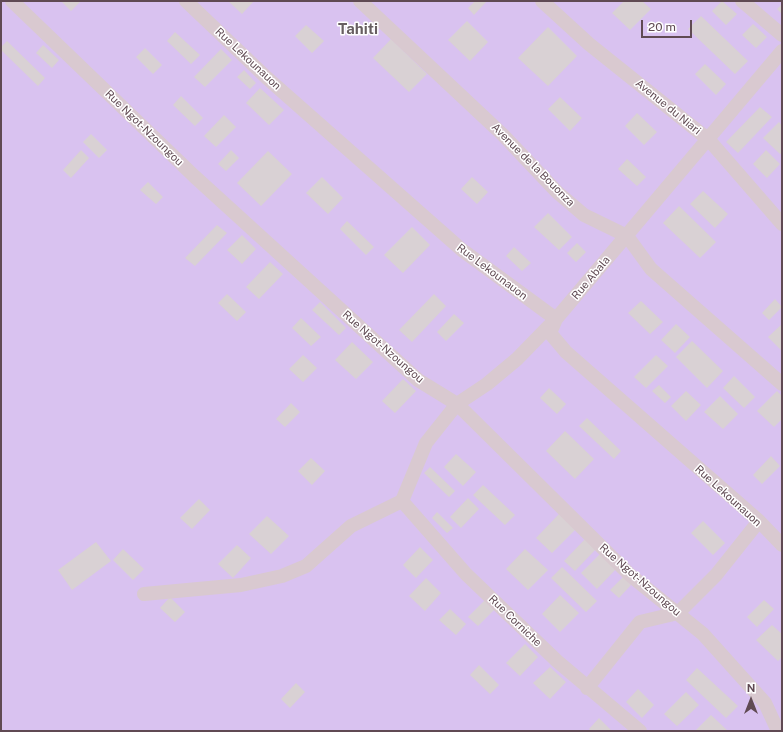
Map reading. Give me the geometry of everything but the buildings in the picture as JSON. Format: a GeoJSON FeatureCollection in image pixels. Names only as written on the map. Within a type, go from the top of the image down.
{"type":"FeatureCollection","features":[{"type":"Feature","properties":{"kind":"street","name":"Rue Ngot-Nzoungou"},"geometry":{"type":"LineString","coordinates":[[12,1],[194,176],[418,380],[457,404],[630,574],[703,634],[765,703],[778,731]]}},
{"type":"Feature","properties":{"kind":"street","name":"Rue Lekounauon"},"geometry":{"type":"LineString","coordinates":[[186,1],[267,78],[462,250],[556,319],[550,333],[566,352],[759,521],[782,545]]}},
{"type":"Feature","properties":{"kind":"street","name":"Avenue de la Bouonza"},"geometry":{"type":"LineString","coordinates":[[360,1],[504,135],[557,192],[584,215],[627,236],[651,269],[782,384]]}},
{"type":"Feature","properties":{"kind":"street","name":"Avenue du Niari"},"geometry":{"type":"LineString","coordinates":[[542,1],[589,44],[709,140],[782,224]]}},
{"type":"Feature","properties":{"kind":"street"},"geometry":{"type":"LineString","coordinates":[[742,1],[782,34]]}},
{"type":"Feature","properties":{"kind":"street","name":"Rue Abala"},"geometry":{"type":"LineString","coordinates":[[402,501],[426,443],[457,404],[487,384],[518,359],[556,319],[709,140],[782,51]]}},
{"type":"Feature","properties":{"kind":"street"},"geometry":{"type":"LineString","coordinates":[[144,594],[241,585],[282,576],[306,566],[351,526],[402,501]]}},
{"type":"Feature","properties":{"kind":"street","name":"Rue Corniche"},"geometry":{"type":"LineString","coordinates":[[402,501],[466,574],[556,661],[640,731]]}},
{"type":"Feature","properties":{"kind":"street"},"geometry":{"type":"LineString","coordinates":[[587,688],[640,622],[678,613],[716,575],[759,521]]}},
{"type":"Feature","properties":{"kind":"shaded area"},"geometry":{"type":"Polygon","coordinates":[[[1,1],[782,1],[782,731],[1,731],[1,1]]]}},
{"type":"Feature","properties":{"kind":"district","name":"Tahiti"},"geometry":{"type":"Point","coordinates":[358,29]}}]}
